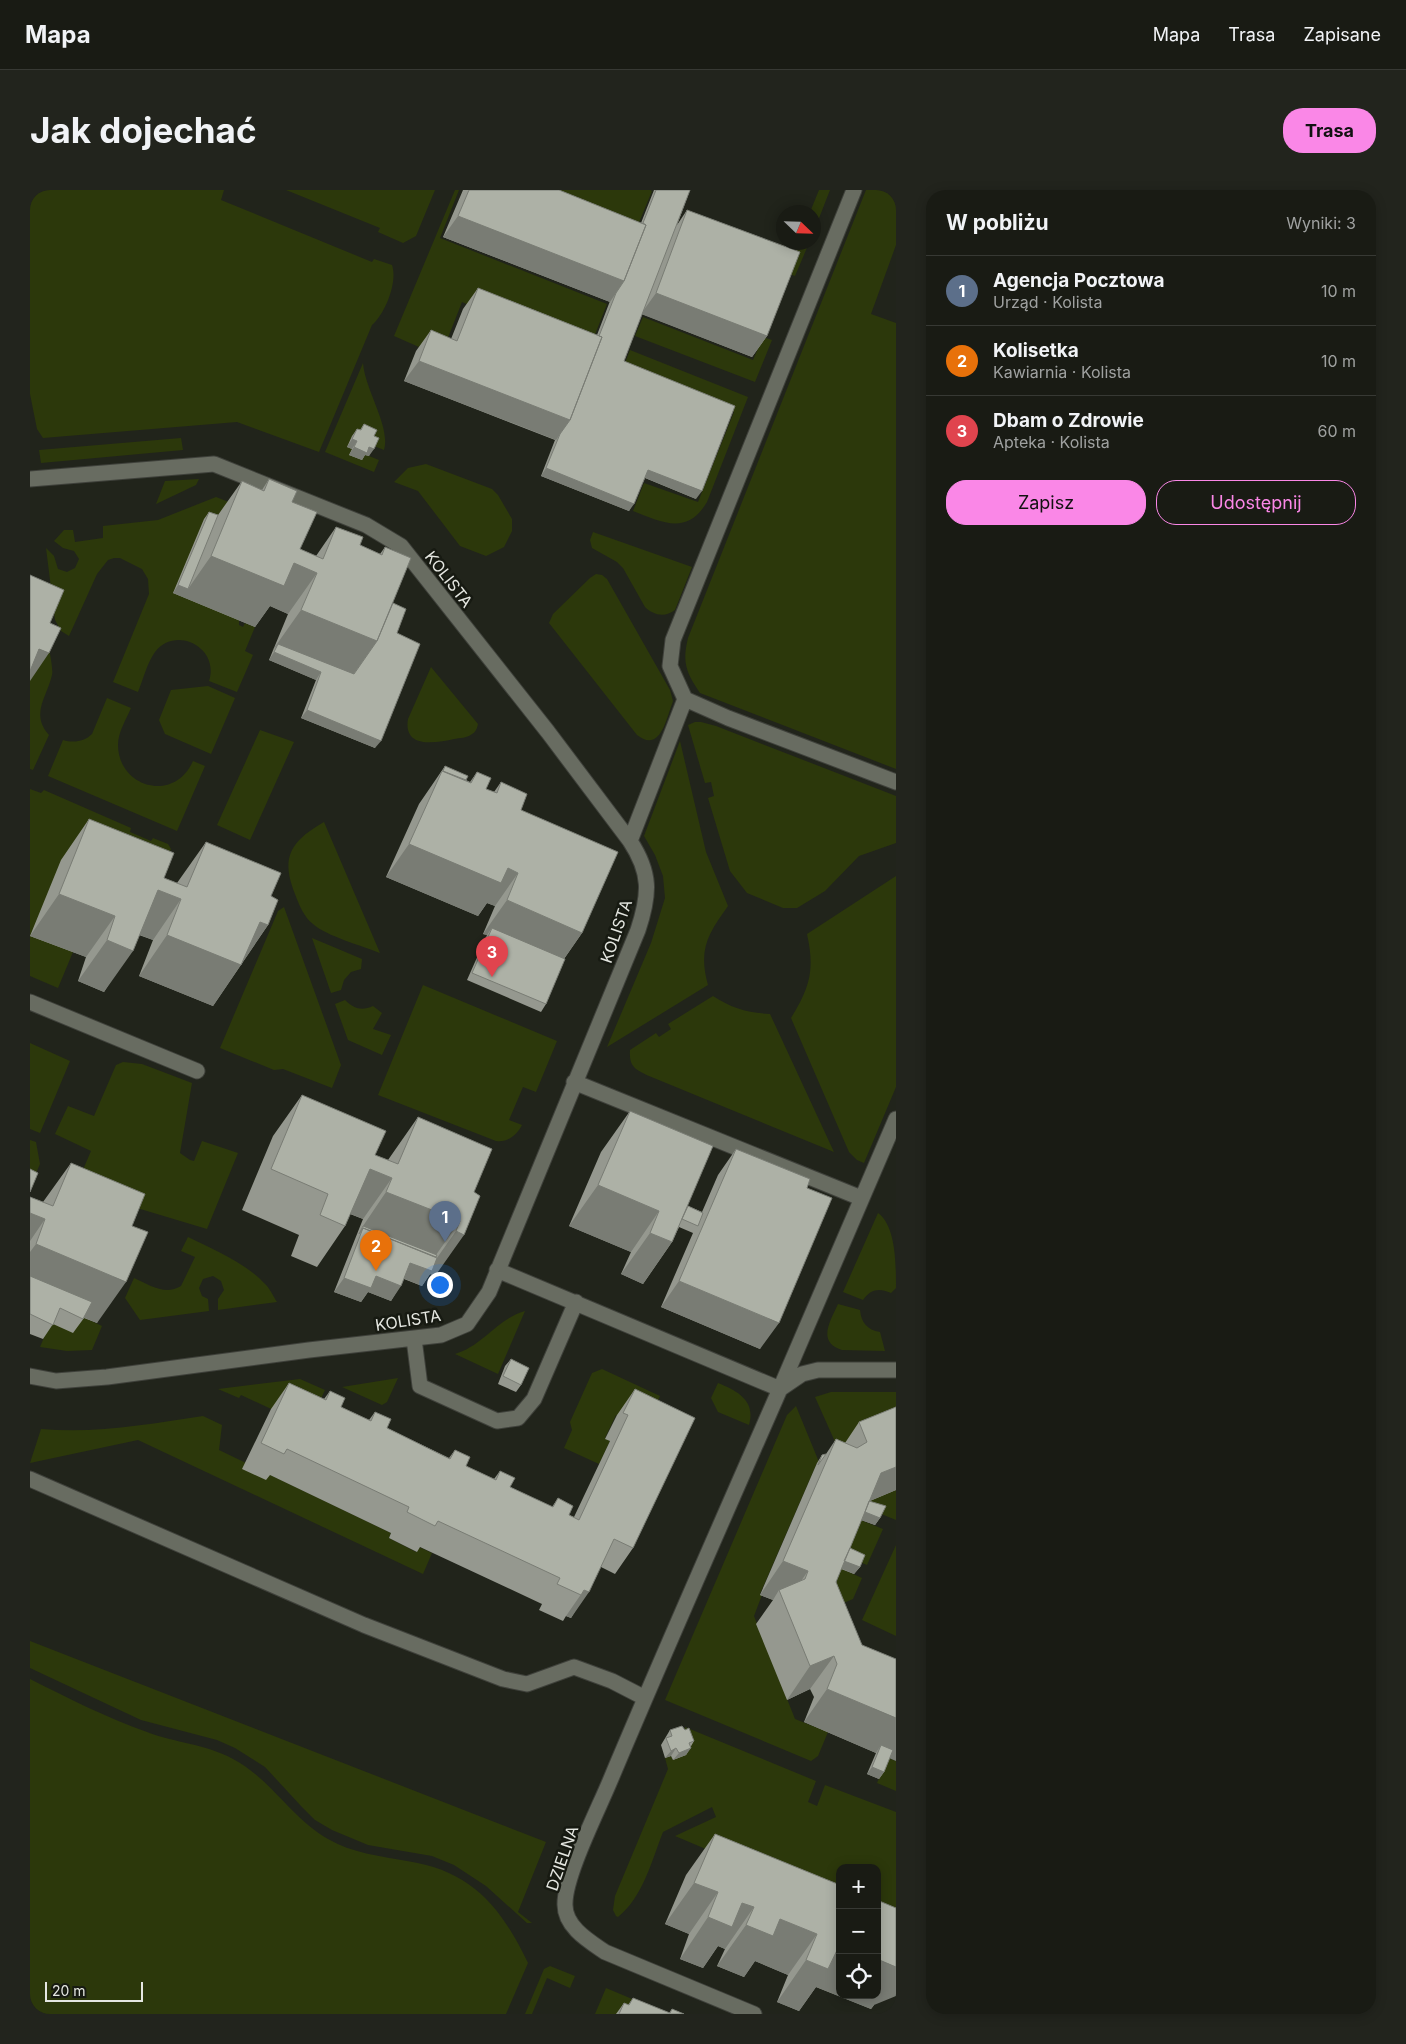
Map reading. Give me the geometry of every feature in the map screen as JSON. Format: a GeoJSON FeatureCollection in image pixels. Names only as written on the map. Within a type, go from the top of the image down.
{"type":"FeatureCollection","features":[{"type":"Feature","properties":{"kind":"street"},"geometry":{"type":"LineString","coordinates":[[854,190],[674,640],[670,666],[685,699],[728,718],[896,782]]}},
{"type":"Feature","properties":{"kind":"street","name":"KOLISTA"},"geometry":{"type":"LineString","coordinates":[[30,479],[214,464],[366,524],[401,546],[630,841],[642,859],[646,882],[646,906],[638,930],[488,1292],[467,1324],[441,1335],[414,1339],[308,1350],[107,1377],[56,1381],[30,1376]]}},
{"type":"Feature","properties":{"kind":"street"},"geometry":{"type":"LineString","coordinates":[[630,841],[685,699]]}},
{"type":"Feature","properties":{"kind":"street"},"geometry":{"type":"LineString","coordinates":[[30,1002],[197,1071]]}},
{"type":"Feature","properties":{"kind":"street"},"geometry":{"type":"LineString","coordinates":[[574,1082],[861,1198]]}},
{"type":"Feature","properties":{"kind":"street","name":"DZIELNA"},"geometry":{"type":"LineString","coordinates":[[754,2014],[605,1952],[579,1934],[570,1921],[564,1907],[566,1892],[577,1861],[645,1698],[896,1119]]}},
{"type":"Feature","properties":{"kind":"street"},"geometry":{"type":"LineString","coordinates":[[497,1270],[780,1389],[802,1374],[818,1370],[896,1370]]}},
{"type":"Feature","properties":{"kind":"street"},"geometry":{"type":"LineString","coordinates":[[414,1339],[420,1386],[496,1420],[518,1418],[534,1399],[576,1302]]}},
{"type":"Feature","properties":{"kind":"street"},"geometry":{"type":"LineString","coordinates":[[30,1479],[364,1625],[503,1679],[527,1684],[574,1667],[612,1681],[645,1698]]}},
{"type":"Feature","properties":{"kind":"green space"},"geometry":{"type":"Polygon","coordinates":[[[30,190],[224,190],[221,200],[372,262],[374,259],[392,265],[392,289],[386,306],[372,325],[319,452],[237,422],[43,438],[37,429],[30,394],[30,190]]]}},
{"type":"Feature","properties":{"kind":"green space"},"geometry":{"type":"Polygon","coordinates":[[[286,190],[435,190],[416,236],[403,243],[378,232],[380,228],[286,190]]]}},
{"type":"Feature","properties":{"kind":"green space"},"geometry":{"type":"Polygon","coordinates":[[[455,190],[459,190],[440,238],[607,304],[587,355],[462,302],[442,353],[420,345],[419,347],[394,336],[455,190]]]}},
{"type":"Feature","properties":{"kind":"green space"},"geometry":{"type":"Polygon","coordinates":[[[505,190],[650,190],[652,191],[631,242],[505,190]]]}},
{"type":"Feature","properties":{"kind":"green space"},"geometry":{"type":"Polygon","coordinates":[[[819,190],[830,190],[821,213],[821,205],[813,205],[819,190]]]}},
{"type":"Feature","properties":{"kind":"green space"},"geometry":{"type":"Polygon","coordinates":[[[866,190],[896,190],[896,245],[871,314],[896,323],[896,769],[700,693],[688,673],[685,661],[688,638],[866,190]]]}},
{"type":"Feature","properties":{"kind":"green space"},"geometry":{"type":"Polygon","coordinates":[[[796,250],[806,250],[795,276],[787,273],[796,250]]]}},
{"type":"Feature","properties":{"kind":"green space"},"geometry":{"type":"Polygon","coordinates":[[[643,317],[753,360],[763,337],[772,340],[755,382],[635,336],[643,317]]]}},
{"type":"Feature","properties":{"kind":"green space"},"geometry":{"type":"Polygon","coordinates":[[[630,350],[748,397],[707,502],[699,513],[682,523],[664,522],[633,511],[644,483],[698,502],[734,412],[623,368],[630,350]]]}},
{"type":"Feature","properties":{"kind":"green space"},"geometry":{"type":"Polygon","coordinates":[[[363,363],[368,385],[384,430],[384,450],[369,444],[364,454],[379,460],[374,472],[325,452],[363,363]]]}},
{"type":"Feature","properties":{"kind":"green space"},"geometry":{"type":"Polygon","coordinates":[[[181,438],[183,450],[41,463],[39,450],[181,438]]]}},
{"type":"Feature","properties":{"kind":"green space"},"geometry":{"type":"Polygon","coordinates":[[[426,464],[492,489],[498,495],[512,519],[512,531],[504,547],[486,556],[460,546],[418,491],[394,482],[408,468],[426,464]]]}},
{"type":"Feature","properties":{"kind":"green space"},"geometry":{"type":"Polygon","coordinates":[[[199,479],[196,485],[156,504],[165,481],[199,479]]]}},
{"type":"Feature","properties":{"kind":"green space"},"geometry":{"type":"Polygon","coordinates":[[[216,497],[239,506],[239,625],[243,627],[245,623],[255,627],[245,651],[253,655],[237,692],[209,681],[211,669],[208,659],[202,650],[194,644],[174,640],[164,644],[152,656],[138,692],[113,682],[149,594],[148,579],[142,569],[120,558],[108,560],[97,574],[69,636],[61,631],[55,620],[46,548],[54,556],[58,569],[67,572],[75,568],[79,559],[74,551],[63,548],[54,541],[64,530],[73,530],[75,542],[103,538],[103,526],[158,520],[216,497]]]}},
{"type":"Feature","properties":{"kind":"green space"},"geometry":{"type":"Polygon","coordinates":[[[593,532],[692,567],[675,610],[663,615],[652,612],[645,607],[623,568],[617,562],[592,548],[590,540],[593,532]]]}},
{"type":"Feature","properties":{"kind":"green space"},"geometry":{"type":"Polygon","coordinates":[[[596,574],[602,575],[607,579],[670,690],[673,701],[664,726],[657,737],[651,740],[637,735],[549,623],[553,614],[596,574]]]}},
{"type":"Feature","properties":{"kind":"green space"},"geometry":{"type":"Polygon","coordinates":[[[30,613],[44,625],[52,671],[40,713],[43,727],[49,735],[33,770],[30,769],[30,613]]]}},
{"type":"Feature","properties":{"kind":"green space"},"geometry":{"type":"Polygon","coordinates":[[[431,667],[478,724],[475,731],[470,735],[439,742],[422,742],[416,740],[411,735],[408,729],[408,719],[431,667]]]}},
{"type":"Feature","properties":{"kind":"green space"},"geometry":{"type":"Polygon","coordinates":[[[208,686],[235,698],[211,754],[165,734],[159,720],[171,690],[208,686]]]}},
{"type":"Feature","properties":{"kind":"green space"},"geometry":{"type":"Polygon","coordinates":[[[107,698],[131,708],[121,731],[118,745],[120,760],[127,771],[137,780],[148,785],[161,786],[173,783],[184,774],[193,761],[205,766],[177,831],[48,776],[63,740],[78,741],[86,739],[92,734],[107,698]]]}},
{"type":"Feature","properties":{"kind":"green space"},"geometry":{"type":"Polygon","coordinates":[[[695,722],[716,726],[896,796],[896,843],[859,856],[825,891],[797,908],[783,908],[747,893],[730,871],[708,798],[714,796],[711,782],[705,783],[688,725],[695,722]]]}},
{"type":"Feature","properties":{"kind":"green space"},"geometry":{"type":"Polygon","coordinates":[[[260,730],[294,742],[250,840],[217,825],[260,730]]]}},
{"type":"Feature","properties":{"kind":"green space"},"geometry":{"type":"Polygon","coordinates":[[[680,741],[706,852],[728,906],[715,925],[707,942],[704,961],[708,985],[607,1047],[651,943],[665,898],[663,876],[655,855],[644,836],[680,741]]]}},
{"type":"Feature","properties":{"kind":"green space"},"geometry":{"type":"Polygon","coordinates":[[[30,789],[41,793],[44,790],[131,828],[130,832],[151,841],[153,838],[168,844],[171,849],[151,896],[73,952],[58,988],[30,976],[30,789]]]}},
{"type":"Feature","properties":{"kind":"green space"},"geometry":{"type":"Polygon","coordinates":[[[324,822],[380,953],[335,937],[319,928],[307,918],[298,902],[291,881],[289,860],[296,843],[324,822]]]}},
{"type":"Feature","properties":{"kind":"green space"},"geometry":{"type":"Polygon","coordinates":[[[896,876],[896,1087],[864,1163],[857,1160],[849,1152],[791,1018],[803,997],[809,978],[811,958],[807,934],[896,876]]]}},
{"type":"Feature","properties":{"kind":"green space"},"geometry":{"type":"Polygon","coordinates":[[[284,907],[341,1065],[332,1088],[283,1069],[274,1070],[220,1048],[278,911],[284,907]]]}},
{"type":"Feature","properties":{"kind":"green space"},"geometry":{"type":"Polygon","coordinates":[[[312,938],[362,959],[361,969],[351,972],[344,980],[341,990],[331,993],[312,938]]]}},
{"type":"Feature","properties":{"kind":"green space"},"geometry":{"type":"Polygon","coordinates":[[[423,985],[557,1041],[536,1092],[523,1087],[509,1120],[522,1125],[511,1138],[504,1141],[496,1141],[378,1095],[423,985]]]}},
{"type":"Feature","properties":{"kind":"green space"},"geometry":{"type":"Polygon","coordinates":[[[713,996],[726,1004],[740,1009],[770,1014],[834,1152],[649,1076],[634,1067],[630,1050],[656,1033],[659,1037],[671,1029],[668,1024],[713,996]]]}},
{"type":"Feature","properties":{"kind":"green space"},"geometry":{"type":"Polygon","coordinates":[[[345,1000],[358,1008],[373,1006],[382,1013],[373,1029],[391,1035],[382,1055],[348,1040],[335,1004],[345,1000]]]}},
{"type":"Feature","properties":{"kind":"green space"},"geometry":{"type":"Polygon","coordinates":[[[30,1043],[70,1061],[40,1133],[30,1129],[30,1043]]]}},
{"type":"Feature","properties":{"kind":"green space"},"geometry":{"type":"Polygon","coordinates":[[[123,1062],[142,1064],[192,1083],[180,1153],[194,1161],[202,1141],[238,1153],[207,1229],[117,1202],[76,1186],[91,1151],[55,1134],[68,1106],[94,1116],[116,1065],[123,1062]]]}},
{"type":"Feature","properties":{"kind":"green space"},"geometry":{"type":"Polygon","coordinates":[[[30,1140],[36,1142],[40,1164],[30,1187],[30,1140]]]}},
{"type":"Feature","properties":{"kind":"green space"},"geometry":{"type":"Polygon","coordinates":[[[878,1213],[884,1219],[892,1236],[896,1288],[891,1293],[876,1290],[863,1300],[843,1292],[878,1213]]]}},
{"type":"Feature","properties":{"kind":"green space"},"geometry":{"type":"Polygon","coordinates":[[[188,1237],[248,1269],[266,1285],[277,1302],[218,1310],[218,1299],[224,1290],[221,1281],[213,1276],[203,1279],[199,1288],[202,1296],[208,1299],[209,1311],[140,1320],[125,1298],[134,1278],[163,1290],[175,1289],[181,1286],[195,1257],[181,1251],[188,1237]]]}},
{"type":"Feature","properties":{"kind":"green space"},"geometry":{"type":"Polygon","coordinates":[[[838,1304],[860,1310],[866,1325],[880,1332],[885,1351],[842,1350],[829,1342],[827,1336],[829,1323],[838,1304]]]}},
{"type":"Feature","properties":{"kind":"green space"},"geometry":{"type":"Polygon","coordinates":[[[525,1311],[498,1374],[455,1354],[474,1345],[506,1320],[525,1311]]]}},
{"type":"Feature","properties":{"kind":"green space"},"geometry":{"type":"Polygon","coordinates":[[[81,1316],[102,1326],[92,1350],[67,1351],[40,1347],[50,1323],[81,1316]]]}},
{"type":"Feature","properties":{"kind":"green space"},"geometry":{"type":"Polygon","coordinates":[[[602,1369],[660,1396],[646,1429],[616,1415],[605,1438],[610,1441],[599,1464],[564,1448],[572,1430],[570,1422],[592,1373],[602,1369]]]}},
{"type":"Feature","properties":{"kind":"green space"},"geometry":{"type":"Polygon","coordinates":[[[398,1378],[387,1402],[382,1405],[342,1387],[398,1378]]]}},
{"type":"Feature","properties":{"kind":"green space"},"geometry":{"type":"Polygon","coordinates":[[[300,1379],[325,1390],[308,1426],[241,1395],[239,1398],[218,1389],[300,1379]]]}},
{"type":"Feature","properties":{"kind":"green space"},"geometry":{"type":"Polygon","coordinates":[[[718,1383],[738,1393],[748,1403],[750,1409],[749,1425],[718,1412],[711,1398],[718,1383]]]}},
{"type":"Feature","properties":{"kind":"green space"},"geometry":{"type":"Polygon","coordinates":[[[831,1392],[896,1392],[896,1431],[840,1453],[815,1397],[831,1392]]]}},
{"type":"Feature","properties":{"kind":"green space"},"geometry":{"type":"Polygon","coordinates":[[[796,1406],[819,1462],[760,1594],[762,1595],[754,1616],[795,1719],[828,1732],[818,1756],[811,1761],[665,1700],[787,1415],[796,1406]]]}},
{"type":"Feature","properties":{"kind":"green space"},"geometry":{"type":"Polygon","coordinates":[[[203,1416],[222,1425],[219,1450],[391,1533],[389,1538],[416,1552],[419,1547],[432,1553],[423,1574],[138,1440],[30,1463],[41,1429],[102,1429],[203,1416]]]}},
{"type":"Feature","properties":{"kind":"green space"},"geometry":{"type":"Polygon","coordinates":[[[896,1490],[896,1520],[859,1505],[896,1490]]]}},
{"type":"Feature","properties":{"kind":"green space"},"geometry":{"type":"Polygon","coordinates":[[[853,1517],[883,1529],[867,1565],[838,1553],[853,1517]]]}},
{"type":"Feature","properties":{"kind":"green space"},"geometry":{"type":"Polygon","coordinates":[[[896,1545],[896,1636],[862,1620],[896,1545]]]}},
{"type":"Feature","properties":{"kind":"green space"},"geometry":{"type":"Polygon","coordinates":[[[833,1565],[862,1578],[853,1599],[813,1616],[833,1565]]]}},
{"type":"Feature","properties":{"kind":"green space"},"geometry":{"type":"Polygon","coordinates":[[[30,1641],[546,1842],[518,1912],[532,1923],[527,1923],[486,1886],[454,1865],[432,1856],[368,1845],[332,1830],[315,1820],[265,1767],[235,1748],[217,1740],[141,1720],[30,1668],[30,1641]]]}},
{"type":"Feature","properties":{"kind":"green space"},"geometry":{"type":"Polygon","coordinates":[[[30,1679],[132,1726],[158,1736],[212,1750],[233,1759],[259,1777],[315,1830],[337,1844],[366,1853],[430,1866],[450,1873],[467,1883],[495,1909],[518,1943],[528,1963],[506,2014],[30,2014],[30,1679]]]}},
{"type":"Feature","properties":{"kind":"green space"},"geometry":{"type":"Polygon","coordinates":[[[685,1727],[816,1781],[808,1802],[817,1806],[825,1785],[896,1812],[896,1949],[881,1952],[881,1864],[836,1864],[836,1935],[720,1855],[675,1836],[716,1817],[712,1807],[663,1832],[651,1866],[640,1889],[627,1909],[618,1917],[616,1916],[613,1910],[615,1896],[668,1769],[665,1758],[671,1756],[673,1760],[684,1736],[685,1727]]]}},
{"type":"Feature","properties":{"kind":"green space"},"geometry":{"type":"Polygon","coordinates":[[[888,1758],[896,1761],[896,1791],[877,1783],[888,1758]]]}},
{"type":"Feature","properties":{"kind":"green space"},"geometry":{"type":"Polygon","coordinates":[[[550,1966],[575,1976],[570,1988],[547,1978],[532,2014],[525,2014],[544,1969],[550,1966]]]}},
{"type":"Feature","properties":{"kind":"green space"},"geometry":{"type":"Polygon","coordinates":[[[606,1988],[668,2014],[595,2014],[606,1988]]]}},
{"type":"Feature","properties":{"kind":"building"},"geometry":{"type":"Polygon","coordinates":[[[469,190],[559,190],[646,225],[624,281],[458,216],[469,190]]]}},
{"type":"Feature","properties":{"kind":"building"},"geometry":{"type":"Polygon","coordinates":[[[656,190],[690,190],[624,361],[735,406],[702,491],[648,470],[634,504],[546,468],[560,434],[570,420],[602,337],[599,336],[616,293],[624,281],[646,225],[643,223],[656,190]]]}},
{"type":"Feature","properties":{"kind":"building"},"geometry":{"type":"Polygon","coordinates":[[[687,210],[776,243],[776,250],[795,250],[800,252],[767,336],[656,293],[687,210]]]}},
{"type":"Feature","properties":{"kind":"building"},"geometry":{"type":"Polygon","coordinates":[[[478,288],[602,337],[570,420],[419,361],[431,330],[457,341],[478,288]]]}},
{"type":"Feature","properties":{"kind":"building"},"geometry":{"type":"Polygon","coordinates":[[[364,424],[377,430],[374,436],[379,438],[374,449],[369,447],[367,453],[354,447],[357,441],[352,439],[357,429],[361,430],[364,424]]]}},
{"type":"Feature","properties":{"kind":"building"},"geometry":{"type":"Polygon","coordinates":[[[269,479],[297,491],[292,502],[317,512],[300,549],[323,559],[336,527],[363,537],[360,545],[382,555],[385,547],[411,558],[377,641],[301,610],[317,573],[294,563],[284,586],[211,556],[242,481],[264,491],[269,479]]]}},
{"type":"Feature","properties":{"kind":"building"},"geometry":{"type":"Polygon","coordinates":[[[209,512],[218,515],[188,589],[178,585],[209,512]]]}},
{"type":"Feature","properties":{"kind":"building"},"geometry":{"type":"Polygon","coordinates":[[[30,575],[64,590],[50,623],[61,628],[49,653],[39,649],[30,671],[30,575]]]}},
{"type":"Feature","properties":{"kind":"building"},"geometry":{"type":"Polygon","coordinates":[[[393,603],[406,609],[397,633],[420,644],[381,741],[307,710],[321,672],[274,652],[278,644],[354,674],[377,641],[393,603]]]}},
{"type":"Feature","properties":{"kind":"building"},"geometry":{"type":"Polygon","coordinates":[[[445,766],[468,776],[466,780],[443,771],[445,766]]]}},
{"type":"Feature","properties":{"kind":"building"},"geometry":{"type":"Polygon","coordinates":[[[442,771],[471,783],[477,772],[491,778],[486,789],[497,793],[501,782],[527,794],[521,810],[618,852],[582,933],[507,900],[518,873],[508,868],[501,883],[409,844],[442,771]]]}},
{"type":"Feature","properties":{"kind":"building"},"geometry":{"type":"Polygon","coordinates":[[[89,819],[174,853],[164,878],[187,887],[206,842],[281,873],[271,896],[278,900],[268,925],[260,922],[241,965],[167,935],[181,899],[158,890],[133,951],[107,940],[115,916],[59,894],[89,819]]]}},
{"type":"Feature","properties":{"kind":"building"},"geometry":{"type":"Polygon","coordinates":[[[492,928],[565,959],[546,1004],[472,973],[492,928]]]}},
{"type":"Feature","properties":{"kind":"building"},"geometry":{"type":"Polygon","coordinates":[[[302,1095],[386,1131],[375,1155],[398,1164],[418,1117],[492,1149],[474,1192],[480,1196],[464,1235],[456,1231],[460,1221],[386,1192],[392,1178],[370,1169],[345,1226],[320,1215],[328,1194],[271,1169],[302,1095]]]}},
{"type":"Feature","properties":{"kind":"building"},"geometry":{"type":"Polygon","coordinates":[[[630,1111],[713,1146],[672,1242],[650,1233],[659,1211],[598,1185],[630,1111]]]}},
{"type":"Feature","properties":{"kind":"building"},"geometry":{"type":"Polygon","coordinates":[[[736,1149],[810,1179],[807,1188],[832,1198],[779,1323],[679,1281],[736,1149]]]}},
{"type":"Feature","properties":{"kind":"building"},"geometry":{"type":"Polygon","coordinates":[[[71,1163],[145,1194],[132,1226],[148,1232],[126,1282],[36,1244],[45,1219],[30,1213],[30,1197],[53,1206],[71,1163]]]}},
{"type":"Feature","properties":{"kind":"building"},"geometry":{"type":"Polygon","coordinates":[[[30,1169],[38,1173],[30,1192],[30,1169]]]}},
{"type":"Feature","properties":{"kind":"building"},"geometry":{"type":"Polygon","coordinates":[[[688,1206],[703,1213],[698,1226],[682,1219],[688,1206]]]}},
{"type":"Feature","properties":{"kind":"building"},"geometry":{"type":"Polygon","coordinates":[[[363,1226],[437,1255],[436,1257],[363,1228],[359,1234],[363,1226]]]}},
{"type":"Feature","properties":{"kind":"building"},"geometry":{"type":"Polygon","coordinates":[[[363,1228],[437,1258],[432,1271],[410,1263],[401,1286],[376,1276],[371,1288],[344,1278],[363,1228]]]}},
{"type":"Feature","properties":{"kind":"building"},"geometry":{"type":"Polygon","coordinates":[[[30,1276],[92,1302],[83,1319],[60,1308],[53,1325],[30,1314],[30,1276]]]}},
{"type":"Feature","properties":{"kind":"building"},"geometry":{"type":"Polygon","coordinates":[[[511,1359],[529,1368],[521,1385],[503,1376],[511,1359]]]}},
{"type":"Feature","properties":{"kind":"building"},"geometry":{"type":"Polygon","coordinates":[[[289,1383],[326,1400],[330,1391],[345,1398],[341,1407],[371,1421],[375,1412],[391,1419],[387,1428],[450,1459],[455,1450],[470,1457],[466,1466],[496,1480],[500,1471],[515,1478],[510,1487],[553,1507],[558,1498],[573,1506],[569,1515],[579,1520],[628,1415],[623,1413],[635,1389],[695,1418],[633,1548],[614,1539],[589,1592],[584,1590],[581,1595],[557,1584],[560,1578],[438,1521],[435,1526],[407,1512],[409,1507],[287,1449],[284,1454],[261,1443],[289,1383]]]}},
{"type":"Feature","properties":{"kind":"building"},"geometry":{"type":"Polygon","coordinates":[[[896,1407],[896,1467],[881,1473],[836,1582],[862,1645],[896,1659],[896,1718],[827,1689],[837,1664],[834,1656],[810,1666],[779,1590],[805,1579],[808,1571],[783,1561],[836,1439],[857,1448],[867,1442],[859,1422],[896,1407]]]}},
{"type":"Feature","properties":{"kind":"building"},"geometry":{"type":"Polygon","coordinates":[[[826,1454],[818,1465],[822,1455],[826,1454]]]}},
{"type":"Feature","properties":{"kind":"building"},"geometry":{"type":"Polygon","coordinates":[[[869,1501],[886,1506],[880,1518],[865,1512],[869,1501]]]}},
{"type":"Feature","properties":{"kind":"building"},"geometry":{"type":"Polygon","coordinates":[[[850,1548],[865,1555],[860,1567],[844,1561],[850,1548]]]}},
{"type":"Feature","properties":{"kind":"building"},"geometry":{"type":"Polygon","coordinates":[[[682,1726],[685,1730],[689,1728],[694,1741],[689,1743],[691,1748],[679,1753],[676,1748],[671,1751],[666,1738],[672,1736],[670,1730],[682,1726]]]}},
{"type":"Feature","properties":{"kind":"building"},"geometry":{"type":"Polygon","coordinates":[[[881,1745],[893,1750],[884,1772],[872,1767],[881,1745]]]}},
{"type":"Feature","properties":{"kind":"building"},"geometry":{"type":"Polygon","coordinates":[[[715,1834],[836,1883],[836,1952],[828,1969],[806,1960],[817,1934],[780,1919],[773,1936],[746,1925],[754,1907],[742,1903],[732,1927],[708,1917],[718,1892],[694,1883],[715,1834]]]}},
{"type":"Feature","properties":{"kind":"building"},"geometry":{"type":"Polygon","coordinates":[[[881,1902],[896,1908],[896,1967],[881,1961],[881,1902]]]}},
{"type":"Feature","properties":{"kind":"building"},"geometry":{"type":"Polygon","coordinates":[[[633,1998],[670,2013],[672,2009],[684,2014],[619,2014],[624,2003],[629,2005],[633,1998]]]}},
{"type":"Feature","properties":{"kind":"place","name":"Dbam o Zdrowie"},"geometry":{"type":"Point","coordinates":[492,977]}},
{"type":"Feature","properties":{"kind":"place","name":"Agencja Pocztowa"},"geometry":{"type":"Point","coordinates":[445,1242]}},
{"type":"Feature","properties":{"kind":"place","name":"Kolisetka"},"geometry":{"type":"Point","coordinates":[376,1271]}}]}
